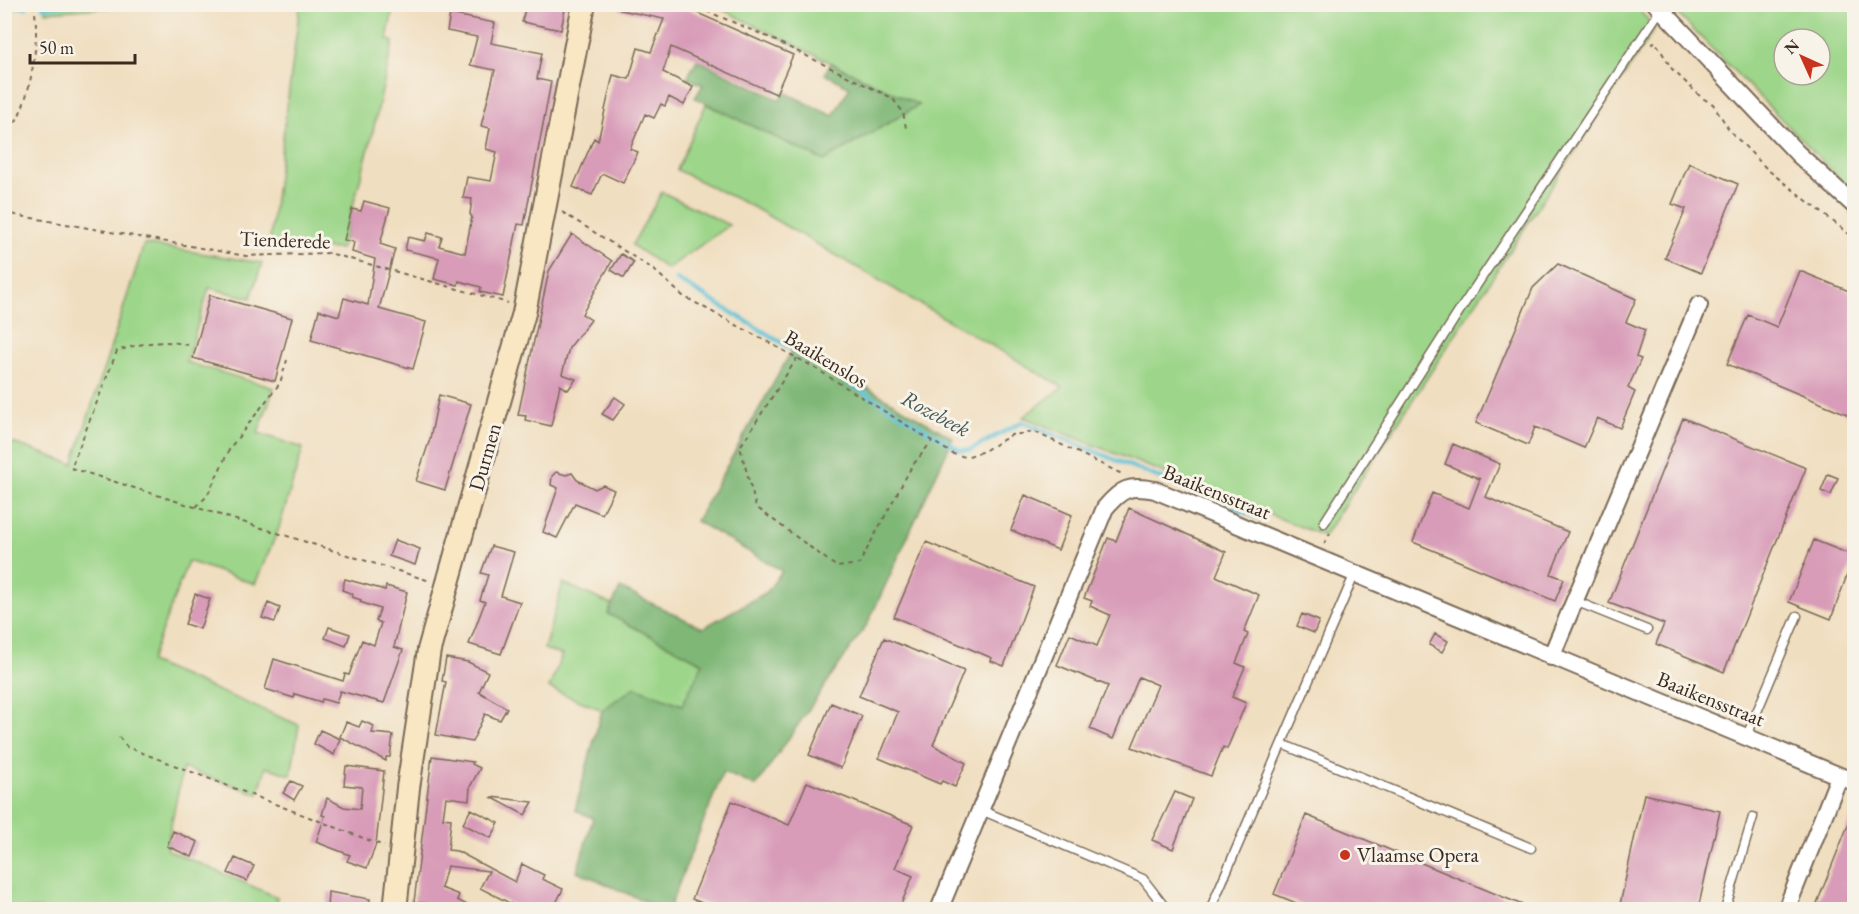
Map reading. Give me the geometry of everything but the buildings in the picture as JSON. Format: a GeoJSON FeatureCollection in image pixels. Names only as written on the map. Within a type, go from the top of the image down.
{"type":"FeatureCollection","features":[{"type":"Feature","properties":{"kind":"street","name":"Durmen"},"geometry":{"type":"LineString","coordinates":[[395,909],[400,853],[429,650],[525,307],[584,4]]}},
{"type":"Feature","properties":{"kind":"street"},"geometry":{"type":"LineString","coordinates":[[1659,7],[1798,154],[1854,205]]}},
{"type":"Feature","properties":{"kind":"street"},"geometry":{"type":"LineString","coordinates":[[1551,657],[1699,305]]}},
{"type":"Feature","properties":{"kind":"street","name":"Baaikensstraat"},"geometry":{"type":"LineString","coordinates":[[939,909],[1105,508],[1118,494],[1135,486],[1155,490],[1847,779]]}},
{"type":"Feature","properties":{"kind":"street"},"geometry":{"type":"LineString","coordinates":[[1786,909],[1847,779]]}},
{"type":"Feature","properties":{"kind":"lane"},"geometry":{"type":"LineString","coordinates":[[1324,523],[1460,310],[1659,7]]}},
{"type":"Feature","properties":{"kind":"lane"},"geometry":{"type":"LineString","coordinates":[[1210,909],[1355,573]]}},
{"type":"Feature","properties":{"kind":"lane"},"geometry":{"type":"LineString","coordinates":[[1575,601],[1647,630]]}},
{"type":"Feature","properties":{"kind":"lane"},"geometry":{"type":"LineString","coordinates":[[1746,738],[1797,616]]}},
{"type":"Feature","properties":{"kind":"lane"},"geometry":{"type":"LineString","coordinates":[[1282,744],[1531,848]]}},
{"type":"Feature","properties":{"kind":"lane"},"geometry":{"type":"LineString","coordinates":[[981,810],[1143,879],[1167,909]]}},
{"type":"Feature","properties":{"kind":"lane"},"geometry":{"type":"LineString","coordinates":[[1725,909],[1753,817]]}},
{"type":"Feature","properties":{"kind":"path"},"geometry":{"type":"LineString","coordinates":[[4,147],[23,107],[33,57],[36,13],[33,4]]}},
{"type":"Feature","properties":{"kind":"path"},"geometry":{"type":"LineString","coordinates":[[690,4],[768,37],[892,98],[903,112],[906,128]]}},
{"type":"Feature","properties":{"kind":"path"},"geometry":{"type":"LineString","coordinates":[[1655,41],[1672,69],[1702,98],[1713,104],[1730,131],[1768,170],[1854,238]]}},
{"type":"Feature","properties":{"kind":"path","name":"Baaikenslos"},"geometry":{"type":"LineString","coordinates":[[545,201],[653,269],[683,296],[796,358],[953,454],[966,457],[984,451],[1011,435],[1035,432],[1128,477],[1135,486]]}},
{"type":"Feature","properties":{"kind":"path","name":"Tienderede"},"geometry":{"type":"LineString","coordinates":[[4,213],[246,256],[329,253],[525,307]]}},
{"type":"Feature","properties":{"kind":"path"},"geometry":{"type":"LineString","coordinates":[[188,345],[178,342],[140,343],[117,351],[71,468],[447,587]]}},
{"type":"Feature","properties":{"kind":"path"},"geometry":{"type":"LineString","coordinates":[[796,358],[740,447],[756,507],[837,567],[859,564],[912,466],[932,441]]}},
{"type":"Feature","properties":{"kind":"path"},"geometry":{"type":"LineString","coordinates":[[196,507],[207,496],[230,448],[280,383],[287,360]]}},
{"type":"Feature","properties":{"kind":"path"},"geometry":{"type":"LineString","coordinates":[[119,736],[127,747],[400,853]]}},
{"type":"Feature","properties":{"kind":"path"},"geometry":{"type":"LineString","coordinates":[[273,903],[289,909]]}},
{"type":"Feature","properties":{"kind":"green space"},"geometry":{"type":"Polygon","coordinates":[[[45,4],[146,5],[46,12],[45,4]]]}},
{"type":"Feature","properties":{"kind":"green space"},"geometry":{"type":"Polygon","coordinates":[[[1634,4],[1655,28],[1324,536],[1023,417],[1063,387],[753,207],[677,170],[706,104],[824,161],[918,105],[719,8],[721,5],[1634,4]]]}},
{"type":"Feature","properties":{"kind":"green space"},"geometry":{"type":"Polygon","coordinates":[[[300,5],[377,5],[393,9],[387,39],[393,42],[371,140],[341,249],[269,246],[300,5]]]}},
{"type":"Feature","properties":{"kind":"green space"},"geometry":{"type":"Polygon","coordinates":[[[1669,5],[1854,5],[1854,193],[1669,5]]]}},
{"type":"Feature","properties":{"kind":"green space"},"geometry":{"type":"Polygon","coordinates":[[[697,60],[780,100],[784,92],[833,116],[850,87],[825,74],[831,63],[919,105],[824,161],[695,98],[703,85],[687,78],[697,60]]]}},
{"type":"Feature","properties":{"kind":"green space"},"geometry":{"type":"Polygon","coordinates":[[[662,192],[729,225],[667,269],[632,245],[662,192]]]}},
{"type":"Feature","properties":{"kind":"green space"},"geometry":{"type":"Polygon","coordinates":[[[144,244],[262,263],[251,298],[209,288],[186,362],[274,388],[258,433],[303,448],[279,528],[255,584],[188,561],[150,662],[299,725],[291,775],[266,767],[258,794],[183,768],[166,849],[277,897],[275,909],[5,909],[5,440],[73,464],[144,244]]]}},
{"type":"Feature","properties":{"kind":"green space"},"geometry":{"type":"Polygon","coordinates":[[[795,345],[953,438],[868,623],[756,786],[723,772],[669,909],[651,909],[653,905],[577,871],[593,818],[575,810],[602,710],[635,687],[682,705],[703,663],[608,614],[620,588],[703,628],[767,592],[782,571],[696,521],[795,345]]]}},
{"type":"Feature","properties":{"kind":"green space"},"geometry":{"type":"Polygon","coordinates":[[[563,583],[612,605],[608,614],[703,663],[682,705],[635,687],[602,710],[549,688],[562,655],[544,649],[563,583]]]}},
{"type":"Feature","properties":{"kind":"waterway","name":"Rozebeek"},"geometry":{"type":"LineString","coordinates":[[43,7],[72,4]]}},
{"type":"Feature","properties":{"kind":"waterway","name":"Rozebeek"},"geometry":{"type":"LineString","coordinates":[[4,5],[26,7]]}},
{"type":"Feature","properties":{"kind":"waterway","name":"Rozebeek"},"geometry":{"type":"LineString","coordinates":[[676,279],[960,450],[970,450],[1022,422],[1261,519]]}},
{"type":"Feature","properties":{"kind":"place","name":"Vlaamse Opera"},"geometry":{"type":"Point","coordinates":[1345,855]}}]}
